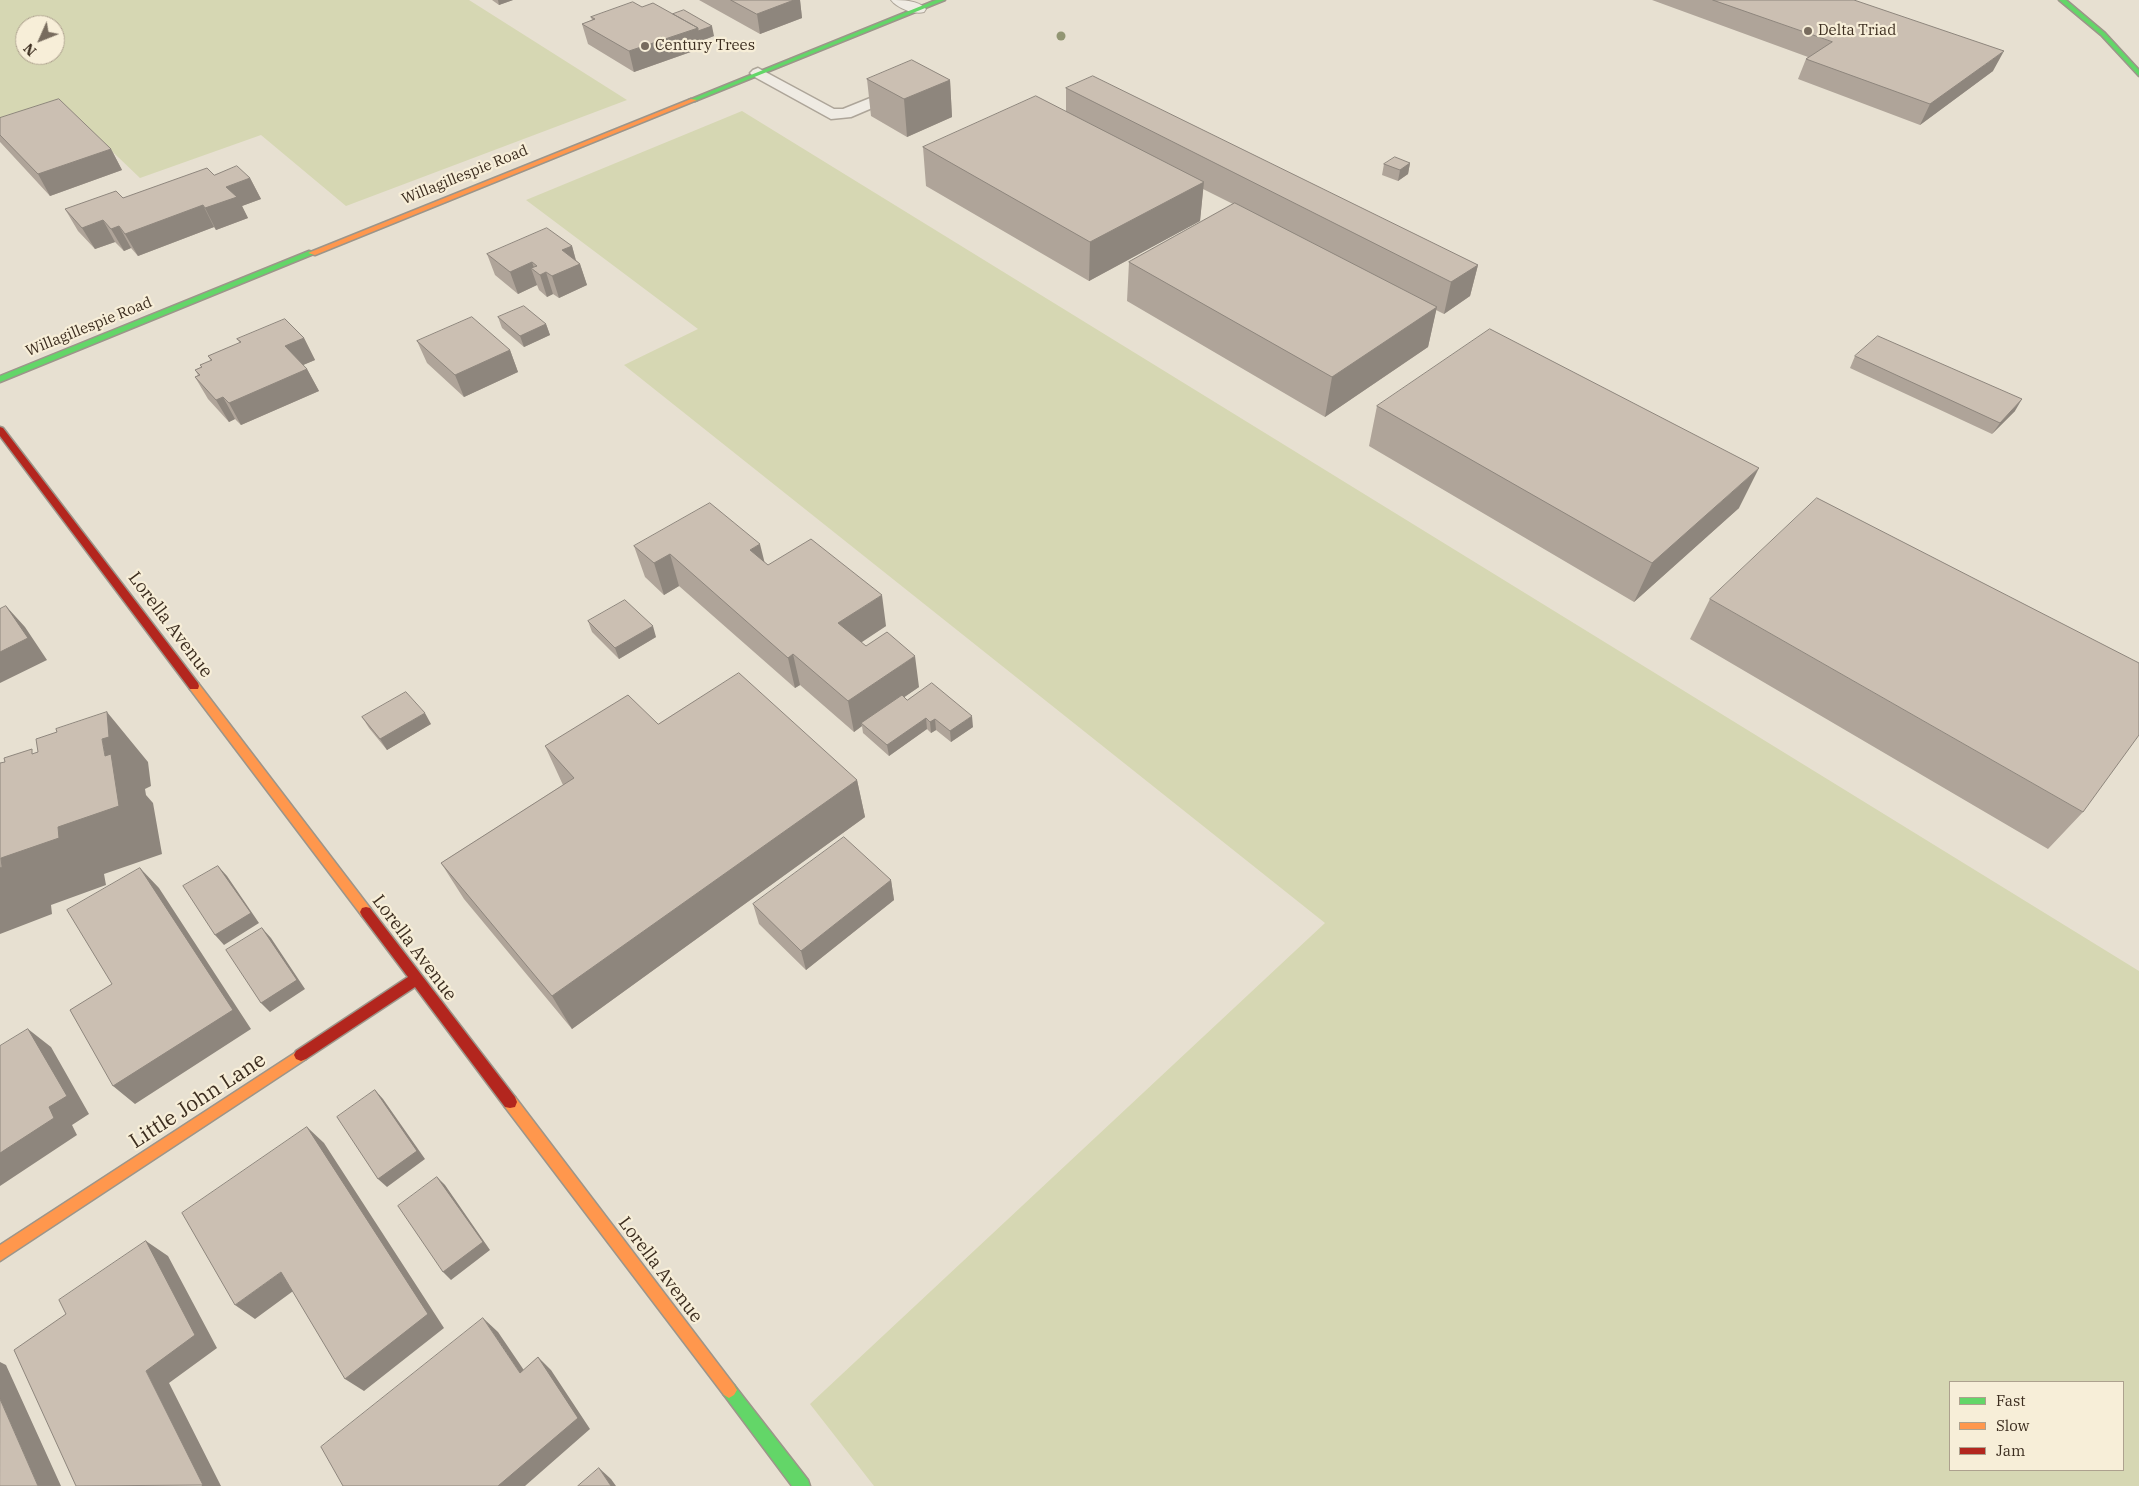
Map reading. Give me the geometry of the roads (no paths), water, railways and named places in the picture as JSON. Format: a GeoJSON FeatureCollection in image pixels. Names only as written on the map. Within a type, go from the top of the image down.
{"type":"FeatureCollection","features":[{"type":"Feature","properties":{"kind":"main road","name":"Willagillespie Road"},"geometry":{"type":"LineString","coordinates":[[0,379],[942,0]]}},
{"type":"Feature","properties":{"kind":"main road"},"geometry":{"type":"LineString","coordinates":[[2062,0],[2078,10],[2116,46],[2139,74]]}},
{"type":"Feature","properties":{"kind":"main road","name":"Lorella Avenue"},"geometry":{"type":"LineString","coordinates":[[0,430],[802,1486]]}},
{"type":"Feature","properties":{"kind":"main road","name":"Little John Lane"},"geometry":{"type":"LineString","coordinates":[[0,1254],[416,980]]}},
{"type":"Feature","properties":{"kind":"street"},"geometry":{"type":"LineString","coordinates":[[899,0],[918,9]]}},
{"type":"Feature","properties":{"kind":"lane"},"geometry":{"type":"LineString","coordinates":[[758,73],[831,114],[845,114],[913,86]]}},
{"type":"Feature","properties":{"kind":"place","name":"Delta Triad"},"geometry":{"type":"Point","coordinates":[1808,31]}},
{"type":"Feature","properties":{"kind":"place","name":"Century Trees"},"geometry":{"type":"Point","coordinates":[645,46]}}]}
